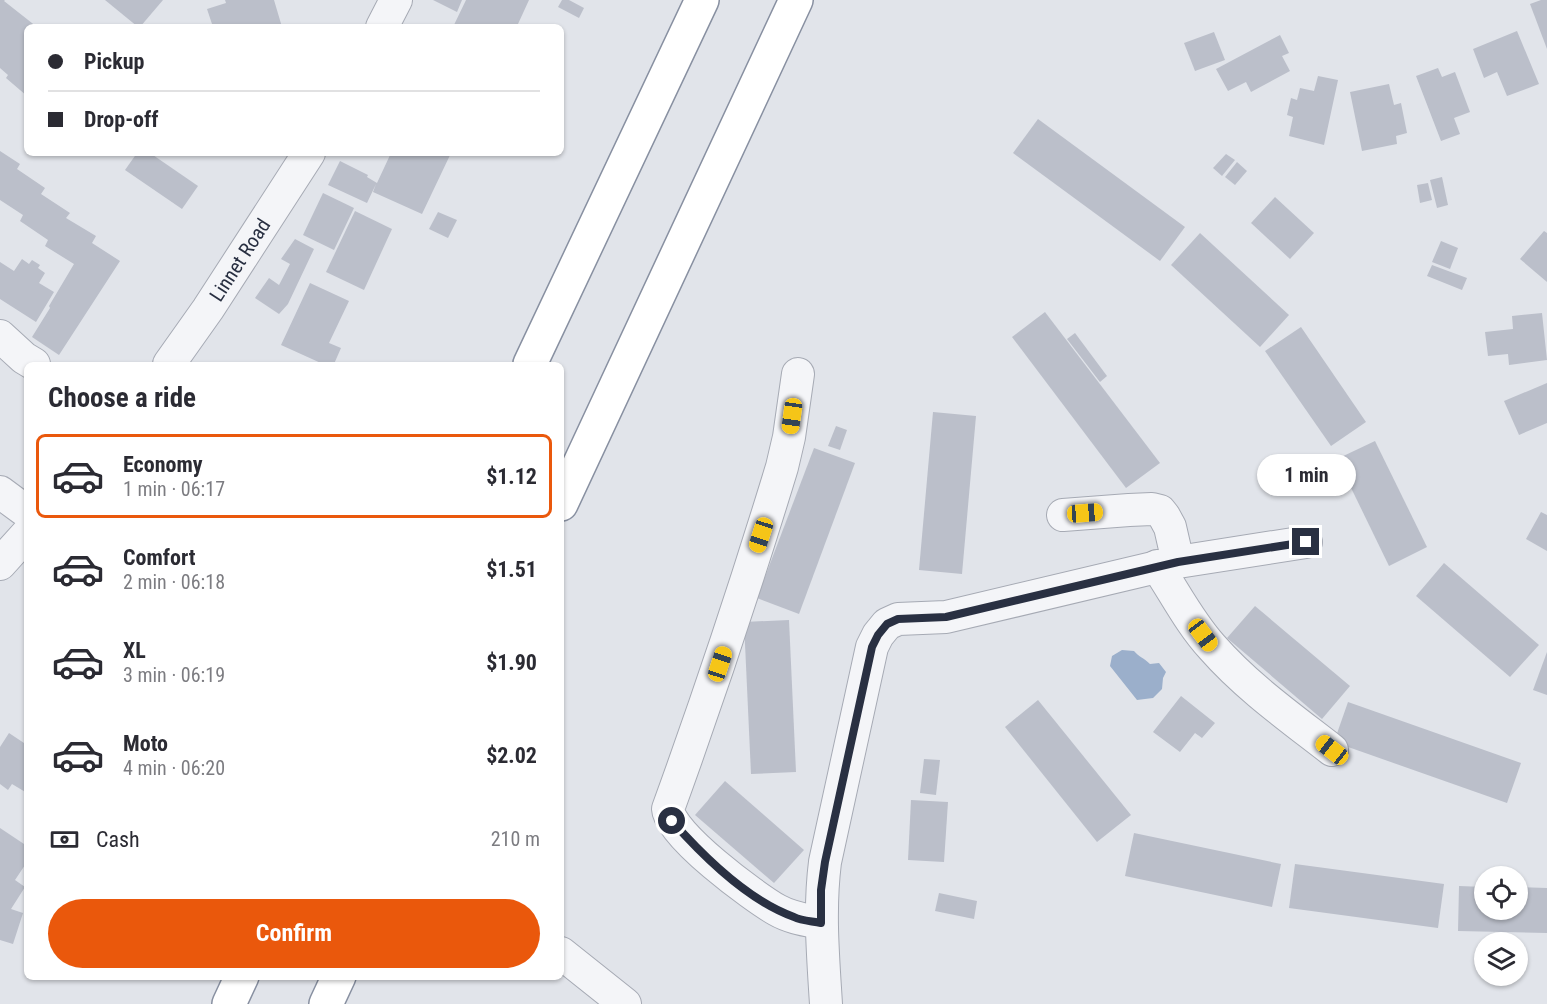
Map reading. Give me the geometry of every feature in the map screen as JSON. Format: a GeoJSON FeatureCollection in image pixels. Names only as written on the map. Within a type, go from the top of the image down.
{"type":"FeatureCollection","features":[{"type":"Feature","properties":{"kind":"highway"},"geometry":{"type":"LineString","coordinates":[[531,362],[702,0]]}},
{"type":"Feature","properties":{"kind":"highway"},"geometry":{"type":"LineString","coordinates":[[564,498],[796,0]]}},
{"type":"Feature","properties":{"kind":"highway"},"geometry":{"type":"LineString","coordinates":[[229,1004],[240,980]]}},
{"type":"Feature","properties":{"kind":"highway"},"geometry":{"type":"LineString","coordinates":[[326,1004],[337,980]]}},
{"type":"Feature","properties":{"kind":"street"},"geometry":{"type":"LineString","coordinates":[[384,24],[396,0]]}},
{"type":"Feature","properties":{"kind":"street","name":"Linnet Road"},"geometry":{"type":"LineString","coordinates":[[170,362],[208,309],[307,156]]}},
{"type":"Feature","properties":{"kind":"street"},"geometry":{"type":"LineString","coordinates":[[0,336],[31,362]]}},
{"type":"Feature","properties":{"kind":"street"},"geometry":{"type":"LineString","coordinates":[[798,374],[783,467],[720,664],[668,809],[668,815],[690,842],[735,882],[777,910],[796,918],[821,923]]}},
{"type":"Feature","properties":{"kind":"street"},"geometry":{"type":"LineString","coordinates":[[0,492],[24,510]]}},
{"type":"Feature","properties":{"kind":"street"},"geometry":{"type":"LineString","coordinates":[[1063,515],[1152,509],[1160,512],[1170,527],[1168,564],[1194,624],[1211,647],[1271,702],[1332,750]]}},
{"type":"Feature","properties":{"kind":"street"},"geometry":{"type":"LineString","coordinates":[[0,564],[24,537]]}},
{"type":"Feature","properties":{"kind":"street"},"geometry":{"type":"LineString","coordinates":[[826,1004],[821,923],[821,890],[825,862],[872,647],[887,624],[898,619],[946,617],[1168,564],[1306,542]]}},
{"type":"Feature","properties":{"kind":"street"},"geometry":{"type":"LineString","coordinates":[[564,955],[625,1004]]}},
{"type":"Feature","properties":{"kind":"water"},"geometry":{"type":"Polygon","coordinates":[[[1122,650],[1134,651],[1150,664],[1159,663],[1166,672],[1162,689],[1153,698],[1137,700],[1110,666],[1112,656],[1122,650]]]}},
{"type":"Feature","properties":{"kind":"building"},"geometry":{"type":"Polygon","coordinates":[[[0,0],[5,0],[33,24],[24,24],[24,93],[6,78],[8,75],[0,68],[0,0]]]}},
{"type":"Feature","properties":{"kind":"building"},"geometry":{"type":"Polygon","coordinates":[[[105,0],[163,0],[143,24],[134,24],[105,0]]]}},
{"type":"Feature","properties":{"kind":"building"},"geometry":{"type":"Polygon","coordinates":[[[225,0],[274,0],[281,24],[212,24],[207,9],[226,3],[225,0]]]}},
{"type":"Feature","properties":{"kind":"building"},"geometry":{"type":"Polygon","coordinates":[[[433,0],[462,0],[457,12],[433,0]]]}},
{"type":"Feature","properties":{"kind":"building"},"geometry":{"type":"Polygon","coordinates":[[[466,0],[529,0],[518,24],[454,24],[466,0]]]}},
{"type":"Feature","properties":{"kind":"building"},"geometry":{"type":"Polygon","coordinates":[[[562,0],[569,0],[584,8],[579,18],[558,7],[562,0]]]}},
{"type":"Feature","properties":{"kind":"building"},"geometry":{"type":"Polygon","coordinates":[[[1547,0],[1547,49],[1530,4],[1547,0]]]}},
{"type":"Feature","properties":{"kind":"building"},"geometry":{"type":"Polygon","coordinates":[[[1517,31],[1539,84],[1507,96],[1497,72],[1484,78],[1473,49],[1517,31]]]}},
{"type":"Feature","properties":{"kind":"building"},"geometry":{"type":"Polygon","coordinates":[[[1214,32],[1225,60],[1195,71],[1184,43],[1214,32]]]}},
{"type":"Feature","properties":{"kind":"building"},"geometry":{"type":"Polygon","coordinates":[[[1280,35],[1289,53],[1282,56],[1290,71],[1251,92],[1246,82],[1228,91],[1216,69],[1280,35]]]}},
{"type":"Feature","properties":{"kind":"building"},"geometry":{"type":"Polygon","coordinates":[[[1438,68],[1442,77],[1455,72],[1470,112],[1454,118],[1460,134],[1441,141],[1416,76],[1438,68]]]}},
{"type":"Feature","properties":{"kind":"building"},"geometry":{"type":"Polygon","coordinates":[[[1318,76],[1338,80],[1324,145],[1289,136],[1293,117],[1287,115],[1291,98],[1297,100],[1300,88],[1314,91],[1318,76]]]}},
{"type":"Feature","properties":{"kind":"building"},"geometry":{"type":"Polygon","coordinates":[[[1389,84],[1394,105],[1401,103],[1407,133],[1396,136],[1397,144],[1362,151],[1350,92],[1389,84]]]}},
{"type":"Feature","properties":{"kind":"building"},"geometry":{"type":"Polygon","coordinates":[[[1038,119],[1185,227],[1160,261],[1013,153],[1038,119]]]}},
{"type":"Feature","properties":{"kind":"building"},"geometry":{"type":"Polygon","coordinates":[[[0,151],[20,164],[17,169],[45,188],[41,194],[70,213],[66,218],[96,236],[92,243],[120,261],[59,355],[32,337],[74,264],[45,246],[48,240],[20,221],[23,215],[0,200],[0,151]]]}},
{"type":"Feature","properties":{"kind":"building"},"geometry":{"type":"Polygon","coordinates":[[[1226,154],[1235,160],[1222,176],[1213,168],[1226,154]]]}},
{"type":"Feature","properties":{"kind":"building"},"geometry":{"type":"Polygon","coordinates":[[[135,156],[154,156],[198,186],[182,209],[125,170],[135,156]]]}},
{"type":"Feature","properties":{"kind":"building"},"geometry":{"type":"Polygon","coordinates":[[[390,156],[450,156],[422,214],[373,192],[376,184],[367,203],[328,185],[340,161],[368,175],[367,177],[377,183],[390,156]]]}},
{"type":"Feature","properties":{"kind":"building"},"geometry":{"type":"Polygon","coordinates":[[[1237,162],[1247,171],[1235,185],[1225,177],[1237,162]]]}},
{"type":"Feature","properties":{"kind":"building"},"geometry":{"type":"Polygon","coordinates":[[[1442,177],[1448,205],[1437,208],[1430,180],[1442,177]]]}},
{"type":"Feature","properties":{"kind":"building"},"geometry":{"type":"Polygon","coordinates":[[[1428,183],[1432,200],[1420,203],[1417,185],[1428,183]]]}},
{"type":"Feature","properties":{"kind":"building"},"geometry":{"type":"Polygon","coordinates":[[[323,193],[354,208],[334,250],[303,235],[323,193]]]}},
{"type":"Feature","properties":{"kind":"building"},"geometry":{"type":"Polygon","coordinates":[[[1275,197],[1314,233],[1290,259],[1251,223],[1275,197]]]}},
{"type":"Feature","properties":{"kind":"building"},"geometry":{"type":"Polygon","coordinates":[[[355,211],[392,229],[364,290],[326,272],[355,211]]]}},
{"type":"Feature","properties":{"kind":"building"},"geometry":{"type":"Polygon","coordinates":[[[438,212],[457,220],[448,238],[429,229],[438,212]]]}},
{"type":"Feature","properties":{"kind":"building"},"geometry":{"type":"Polygon","coordinates":[[[1544,231],[1547,233],[1547,282],[1520,259],[1544,231]]]}},
{"type":"Feature","properties":{"kind":"building"},"geometry":{"type":"Polygon","coordinates":[[[1200,233],[1289,315],[1260,347],[1171,265],[1200,233]]]}},
{"type":"Feature","properties":{"kind":"building"},"geometry":{"type":"Polygon","coordinates":[[[295,239],[314,249],[288,304],[279,314],[255,298],[269,278],[279,285],[290,264],[281,259],[295,239]]]}},
{"type":"Feature","properties":{"kind":"building"},"geometry":{"type":"Polygon","coordinates":[[[1441,241],[1458,248],[1450,269],[1432,262],[1441,241]]]}},
{"type":"Feature","properties":{"kind":"building"},"geometry":{"type":"Polygon","coordinates":[[[22,259],[29,264],[32,260],[40,265],[38,268],[45,273],[39,283],[54,292],[36,322],[0,299],[0,262],[14,271],[22,259]]]}},
{"type":"Feature","properties":{"kind":"building"},"geometry":{"type":"Polygon","coordinates":[[[1432,265],[1467,278],[1462,290],[1427,276],[1432,265]]]}},
{"type":"Feature","properties":{"kind":"building"},"geometry":{"type":"Polygon","coordinates":[[[310,283],[349,301],[329,343],[341,348],[335,362],[319,362],[281,345],[310,283]]]}},
{"type":"Feature","properties":{"kind":"building"},"geometry":{"type":"Polygon","coordinates":[[[1045,312],[1160,463],[1126,488],[1012,337],[1045,312]]]}},
{"type":"Feature","properties":{"kind":"building"},"geometry":{"type":"Polygon","coordinates":[[[1542,313],[1547,360],[1509,365],[1508,354],[1488,356],[1485,332],[1513,329],[1512,316],[1542,313]]]}},
{"type":"Feature","properties":{"kind":"building"},"geometry":{"type":"Polygon","coordinates":[[[1301,327],[1366,422],[1331,446],[1265,351],[1301,327]]]}},
{"type":"Feature","properties":{"kind":"building"},"geometry":{"type":"Polygon","coordinates":[[[1075,333],[1107,376],[1100,382],[1067,339],[1075,333]]]}},
{"type":"Feature","properties":{"kind":"building"},"geometry":{"type":"Polygon","coordinates":[[[1547,383],[1547,423],[1519,435],[1504,401],[1547,383]]]}},
{"type":"Feature","properties":{"kind":"building"},"geometry":{"type":"Polygon","coordinates":[[[933,412],[976,416],[962,574],[919,570],[933,412]]]}},
{"type":"Feature","properties":{"kind":"building"},"geometry":{"type":"Polygon","coordinates":[[[836,426],[847,430],[840,450],[828,446],[836,426]]]}},
{"type":"Feature","properties":{"kind":"building"},"geometry":{"type":"Polygon","coordinates":[[[1375,441],[1427,547],[1389,566],[1337,459],[1375,441]]]}},
{"type":"Feature","properties":{"kind":"building"},"geometry":{"type":"Polygon","coordinates":[[[814,448],[855,463],[799,614],[757,598],[814,448]]]}},
{"type":"Feature","properties":{"kind":"building"},"geometry":{"type":"Polygon","coordinates":[[[1541,512],[1547,515],[1547,551],[1526,539],[1541,512]]]}},
{"type":"Feature","properties":{"kind":"building"},"geometry":{"type":"Polygon","coordinates":[[[1444,563],[1539,645],[1510,677],[1416,596],[1444,563]]]}},
{"type":"Feature","properties":{"kind":"building"},"geometry":{"type":"Polygon","coordinates":[[[1255,606],[1350,686],[1322,719],[1227,638],[1255,606]]]}},
{"type":"Feature","properties":{"kind":"building"},"geometry":{"type":"Polygon","coordinates":[[[789,620],[796,772],[751,774],[744,622],[789,620]]]}},
{"type":"Feature","properties":{"kind":"building"},"geometry":{"type":"Polygon","coordinates":[[[1547,652],[1547,695],[1533,690],[1547,652]]]}},
{"type":"Feature","properties":{"kind":"building"},"geometry":{"type":"Polygon","coordinates":[[[1181,696],[1215,723],[1202,738],[1195,733],[1180,752],[1153,732],[1181,696]]]}},
{"type":"Feature","properties":{"kind":"building"},"geometry":{"type":"Polygon","coordinates":[[[1038,700],[1131,815],[1097,842],[1005,727],[1038,700]]]}},
{"type":"Feature","properties":{"kind":"building"},"geometry":{"type":"Polygon","coordinates":[[[1348,702],[1521,763],[1507,803],[1334,742],[1348,702]]]}},
{"type":"Feature","properties":{"kind":"building"},"geometry":{"type":"Polygon","coordinates":[[[9,733],[24,743],[24,791],[12,784],[8,790],[0,784],[0,747],[9,733]]]}},
{"type":"Feature","properties":{"kind":"building"},"geometry":{"type":"Polygon","coordinates":[[[924,759],[940,760],[936,795],[920,793],[924,759]]]}},
{"type":"Feature","properties":{"kind":"building"},"geometry":{"type":"Polygon","coordinates":[[[725,781],[804,850],[774,883],[695,815],[725,781]]]}},
{"type":"Feature","properties":{"kind":"building"},"geometry":{"type":"Polygon","coordinates":[[[911,800],[948,802],[944,862],[908,860],[911,800]]]}},
{"type":"Feature","properties":{"kind":"building"},"geometry":{"type":"Polygon","coordinates":[[[0,828],[24,844],[24,866],[15,880],[24,889],[11,909],[23,913],[13,944],[0,940],[0,828]]]}},
{"type":"Feature","properties":{"kind":"building"},"geometry":{"type":"Polygon","coordinates":[[[1134,833],[1281,864],[1272,907],[1125,876],[1134,833]]]}},
{"type":"Feature","properties":{"kind":"building"},"geometry":{"type":"Polygon","coordinates":[[[1295,864],[1444,884],[1438,928],[1289,908],[1295,864]]]}},
{"type":"Feature","properties":{"kind":"building"},"geometry":{"type":"Polygon","coordinates":[[[1459,886],[1474,887],[1474,920],[1528,920],[1528,887],[1547,888],[1547,933],[1458,931],[1459,886]]]}},
{"type":"Feature","properties":{"kind":"building"},"geometry":{"type":"Polygon","coordinates":[[[939,893],[977,901],[974,919],[935,911],[939,893]]]}},
{"type":"Feature","properties":{"kind":"route"},"geometry":{"type":"LineString","coordinates":[[672,821],[690,842],[735,882],[777,910],[796,918],[821,923],[821,890],[832,827],[872,647],[887,624],[898,619],[946,617],[1157,566],[1306,542]]}}]}
